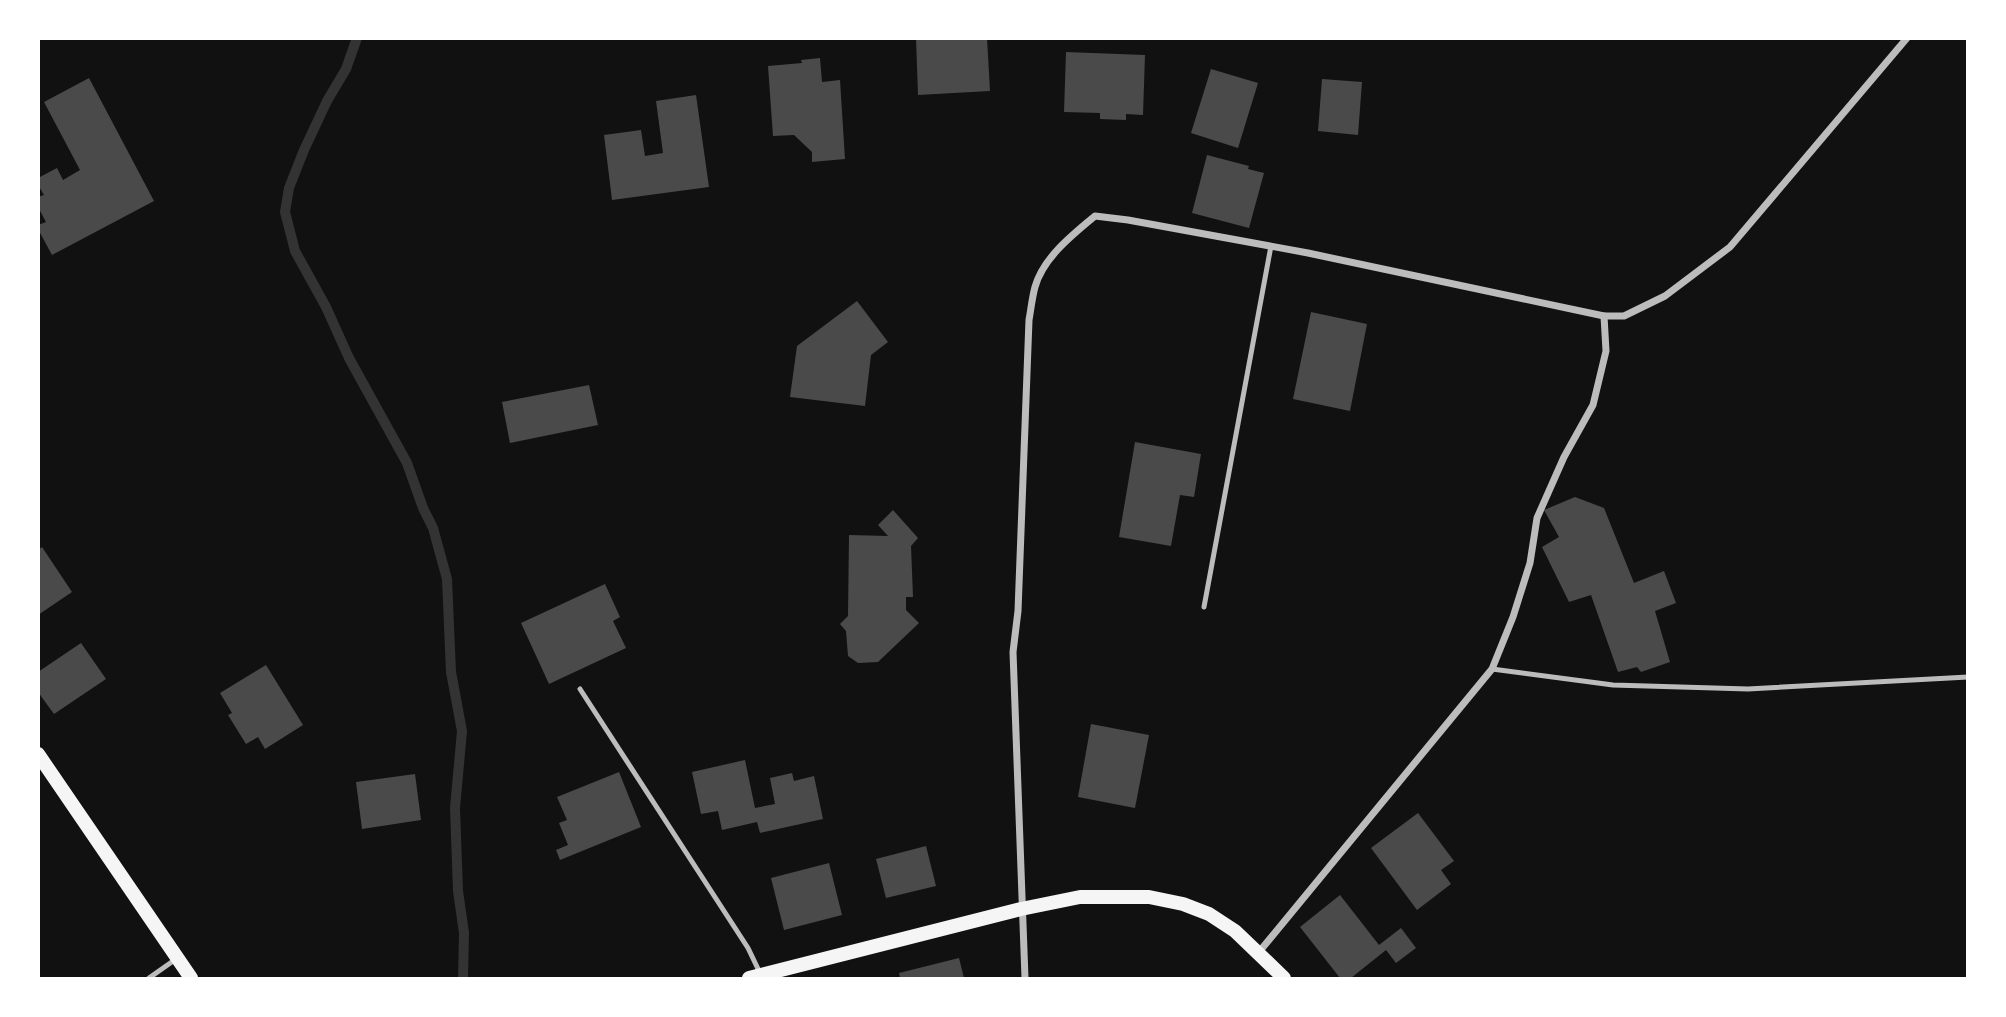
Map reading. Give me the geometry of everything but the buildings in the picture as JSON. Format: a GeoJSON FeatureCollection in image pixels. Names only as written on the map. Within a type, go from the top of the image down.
{"type":"FeatureCollection","features":[{"type":"Feature","properties":{"kind":"main road"},"geometry":{"type":"LineString","coordinates":[[38,754],[191,978]]}},
{"type":"Feature","properties":{"kind":"main road"},"geometry":{"type":"LineString","coordinates":[[755,977],[1021,909],[1080,897],[1149,897],[1183,904],[1209,914],[1235,931],[1284,978]]}},
{"type":"Feature","properties":{"kind":"street"},"geometry":{"type":"LineString","coordinates":[[1025,978],[1013,652],[1018,611],[1029,320],[1035,285],[1052,257],[1069,237],[1095,216],[1128,220],[1271,246],[1604,316],[1624,316],[1665,296],[1730,247],[1907,38]]}},
{"type":"Feature","properties":{"kind":"street"},"geometry":{"type":"LineString","coordinates":[[1259,952],[1492,669],[1513,617],[1530,563],[1537,518],[1564,457],[1593,405],[1606,351],[1604,316]]}},
{"type":"Feature","properties":{"kind":"lane"},"geometry":{"type":"LineString","coordinates":[[1204,607],[1271,246]]}},
{"type":"Feature","properties":{"kind":"lane"},"geometry":{"type":"LineString","coordinates":[[1492,669],[1614,685],[1748,689],[1968,677]]}},
{"type":"Feature","properties":{"kind":"lane"},"geometry":{"type":"LineString","coordinates":[[580,689],[748,948],[755,977]]}},
{"type":"Feature","properties":{"kind":"lane"},"geometry":{"type":"LineString","coordinates":[[149,978],[176,959]]}},
{"type":"Feature","properties":{"kind":"waterway"},"geometry":{"type":"LineString","coordinates":[[357,38],[346,69],[327,101],[304,150],[289,188],[285,212],[295,251],[326,307],[349,358],[407,463],[433,528],[447,579],[451,672],[462,731],[455,808],[458,891],[464,933],[463,978]]}}]}
